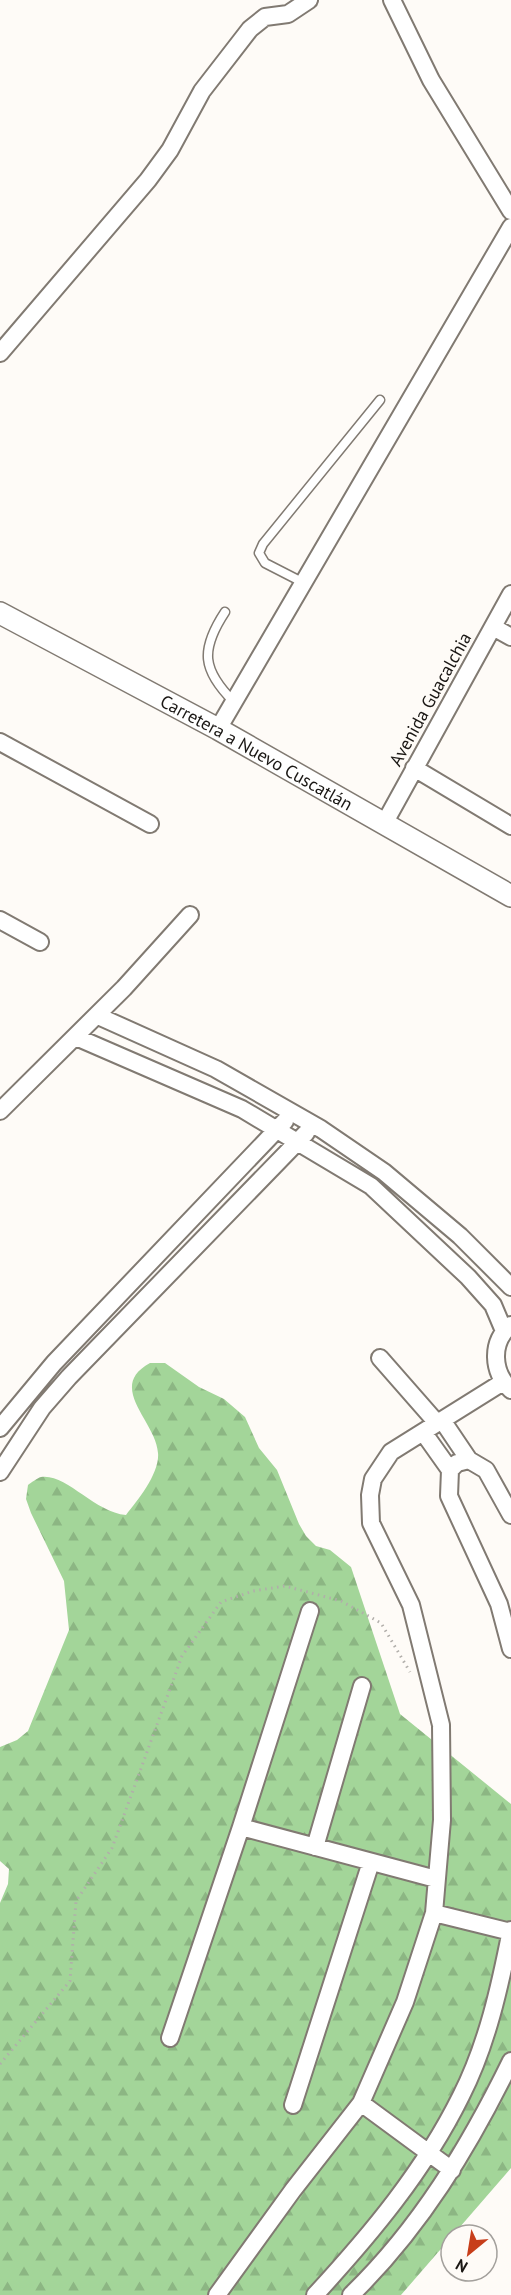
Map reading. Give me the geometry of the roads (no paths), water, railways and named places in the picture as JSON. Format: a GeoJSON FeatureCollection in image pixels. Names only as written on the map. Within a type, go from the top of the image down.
{"type":"FeatureCollection","features":[{"type":"Feature","properties":{"kind":"street"},"geometry":{"type":"LineString","coordinates":[[0,353],[148,180],[170,150],[202,91],[250,29],[265,17],[288,14],[309,0]]}},
{"type":"Feature","properties":{"kind":"street"},"geometry":{"type":"LineString","coordinates":[[392,0],[431,80],[511,211]]}},
{"type":"Feature","properties":{"kind":"street"},"geometry":{"type":"LineString","coordinates":[[218,729],[511,227]]}},
{"type":"Feature","properties":{"kind":"street","name":"Avenida Guacalchia"},"geometry":{"type":"LineString","coordinates":[[384,824],[511,594]]}},
{"type":"Feature","properties":{"kind":"street","name":"Carretera a Nuevo Cuscatlán"},"geometry":{"type":"LineString","coordinates":[[4,621],[218,729],[511,896]]}},
{"type":"Feature","properties":{"kind":"street"},"geometry":{"type":"LineString","coordinates":[[493,627],[511,637]]}},
{"type":"Feature","properties":{"kind":"street"},"geometry":{"type":"LineString","coordinates":[[0,741],[150,824]]}},
{"type":"Feature","properties":{"kind":"street"},"geometry":{"type":"LineString","coordinates":[[414,768],[511,826]]}},
{"type":"Feature","properties":{"kind":"street"},"geometry":{"type":"LineString","coordinates":[[0,1111],[98,1016],[190,915]]}},
{"type":"Feature","properties":{"kind":"street"},"geometry":{"type":"LineString","coordinates":[[0,920],[40,942]]}},
{"type":"Feature","properties":{"kind":"street"},"geometry":{"type":"LineString","coordinates":[[98,1016],[216,1069],[313,1124],[384,1172],[460,1236],[511,1287]]}},
{"type":"Feature","properties":{"kind":"street"},"geometry":{"type":"LineString","coordinates":[[76,1037],[201,1090],[279,1129],[371,1186],[441,1249],[493,1305],[508,1328],[496,1352],[498,1373],[507,1386],[434,1425],[391,1452],[373,1479],[370,1495],[371,1523],[411,1605],[441,1725],[442,1820],[434,1913],[405,2002],[361,2103],[293,2190],[217,2295]]}},
{"type":"Feature","properties":{"kind":"street"},"geometry":{"type":"LineString","coordinates":[[0,1428],[70,1346],[279,1129],[292,1111]]}},
{"type":"Feature","properties":{"kind":"street"},"geometry":{"type":"LineString","coordinates":[[0,1472],[42,1408],[69,1377],[300,1142],[313,1124]]}},
{"type":"Feature","properties":{"kind":"street"},"geometry":{"type":"LineString","coordinates":[[380,1358],[434,1425],[469,1460],[486,1470],[511,1515]]}},
{"type":"Feature","properties":{"kind":"street"},"geometry":{"type":"LineString","coordinates":[[434,1425],[450,1470],[449,1496],[499,1604],[511,1649]]}},
{"type":"Feature","properties":{"kind":"street"},"geometry":{"type":"LineString","coordinates":[[450,1470],[457,1463],[469,1460]]}},
{"type":"Feature","properties":{"kind":"street"},"geometry":{"type":"LineString","coordinates":[[170,2038],[310,1611]]}},
{"type":"Feature","properties":{"kind":"street"},"geometry":{"type":"LineString","coordinates":[[315,1847],[362,1686]]}},
{"type":"Feature","properties":{"kind":"street"},"geometry":{"type":"LineString","coordinates":[[241,1827],[436,1879]]}},
{"type":"Feature","properties":{"kind":"street"},"geometry":{"type":"LineString","coordinates":[[293,2105],[371,1862]]}},
{"type":"Feature","properties":{"kind":"street"},"geometry":{"type":"LineString","coordinates":[[315,2295],[365,2240],[429,2155],[462,2095],[487,2032],[511,1931],[434,1913]]}},
{"type":"Feature","properties":{"kind":"street"},"geometry":{"type":"LineString","coordinates":[[351,2295],[386,2261],[416,2224],[452,2170],[489,2106],[511,2061]]}},
{"type":"Feature","properties":{"kind":"street"},"geometry":{"type":"LineString","coordinates":[[361,2103],[452,2170]]}},
{"type":"Feature","properties":{"kind":"lane"},"geometry":{"type":"LineString","coordinates":[[304,584],[265,563],[259,553],[263,544],[380,400]]}},
{"type":"Feature","properties":{"kind":"lane"},"geometry":{"type":"LineString","coordinates":[[225,612],[217,624],[207,655],[208,668],[217,684],[234,702]]}}]}
